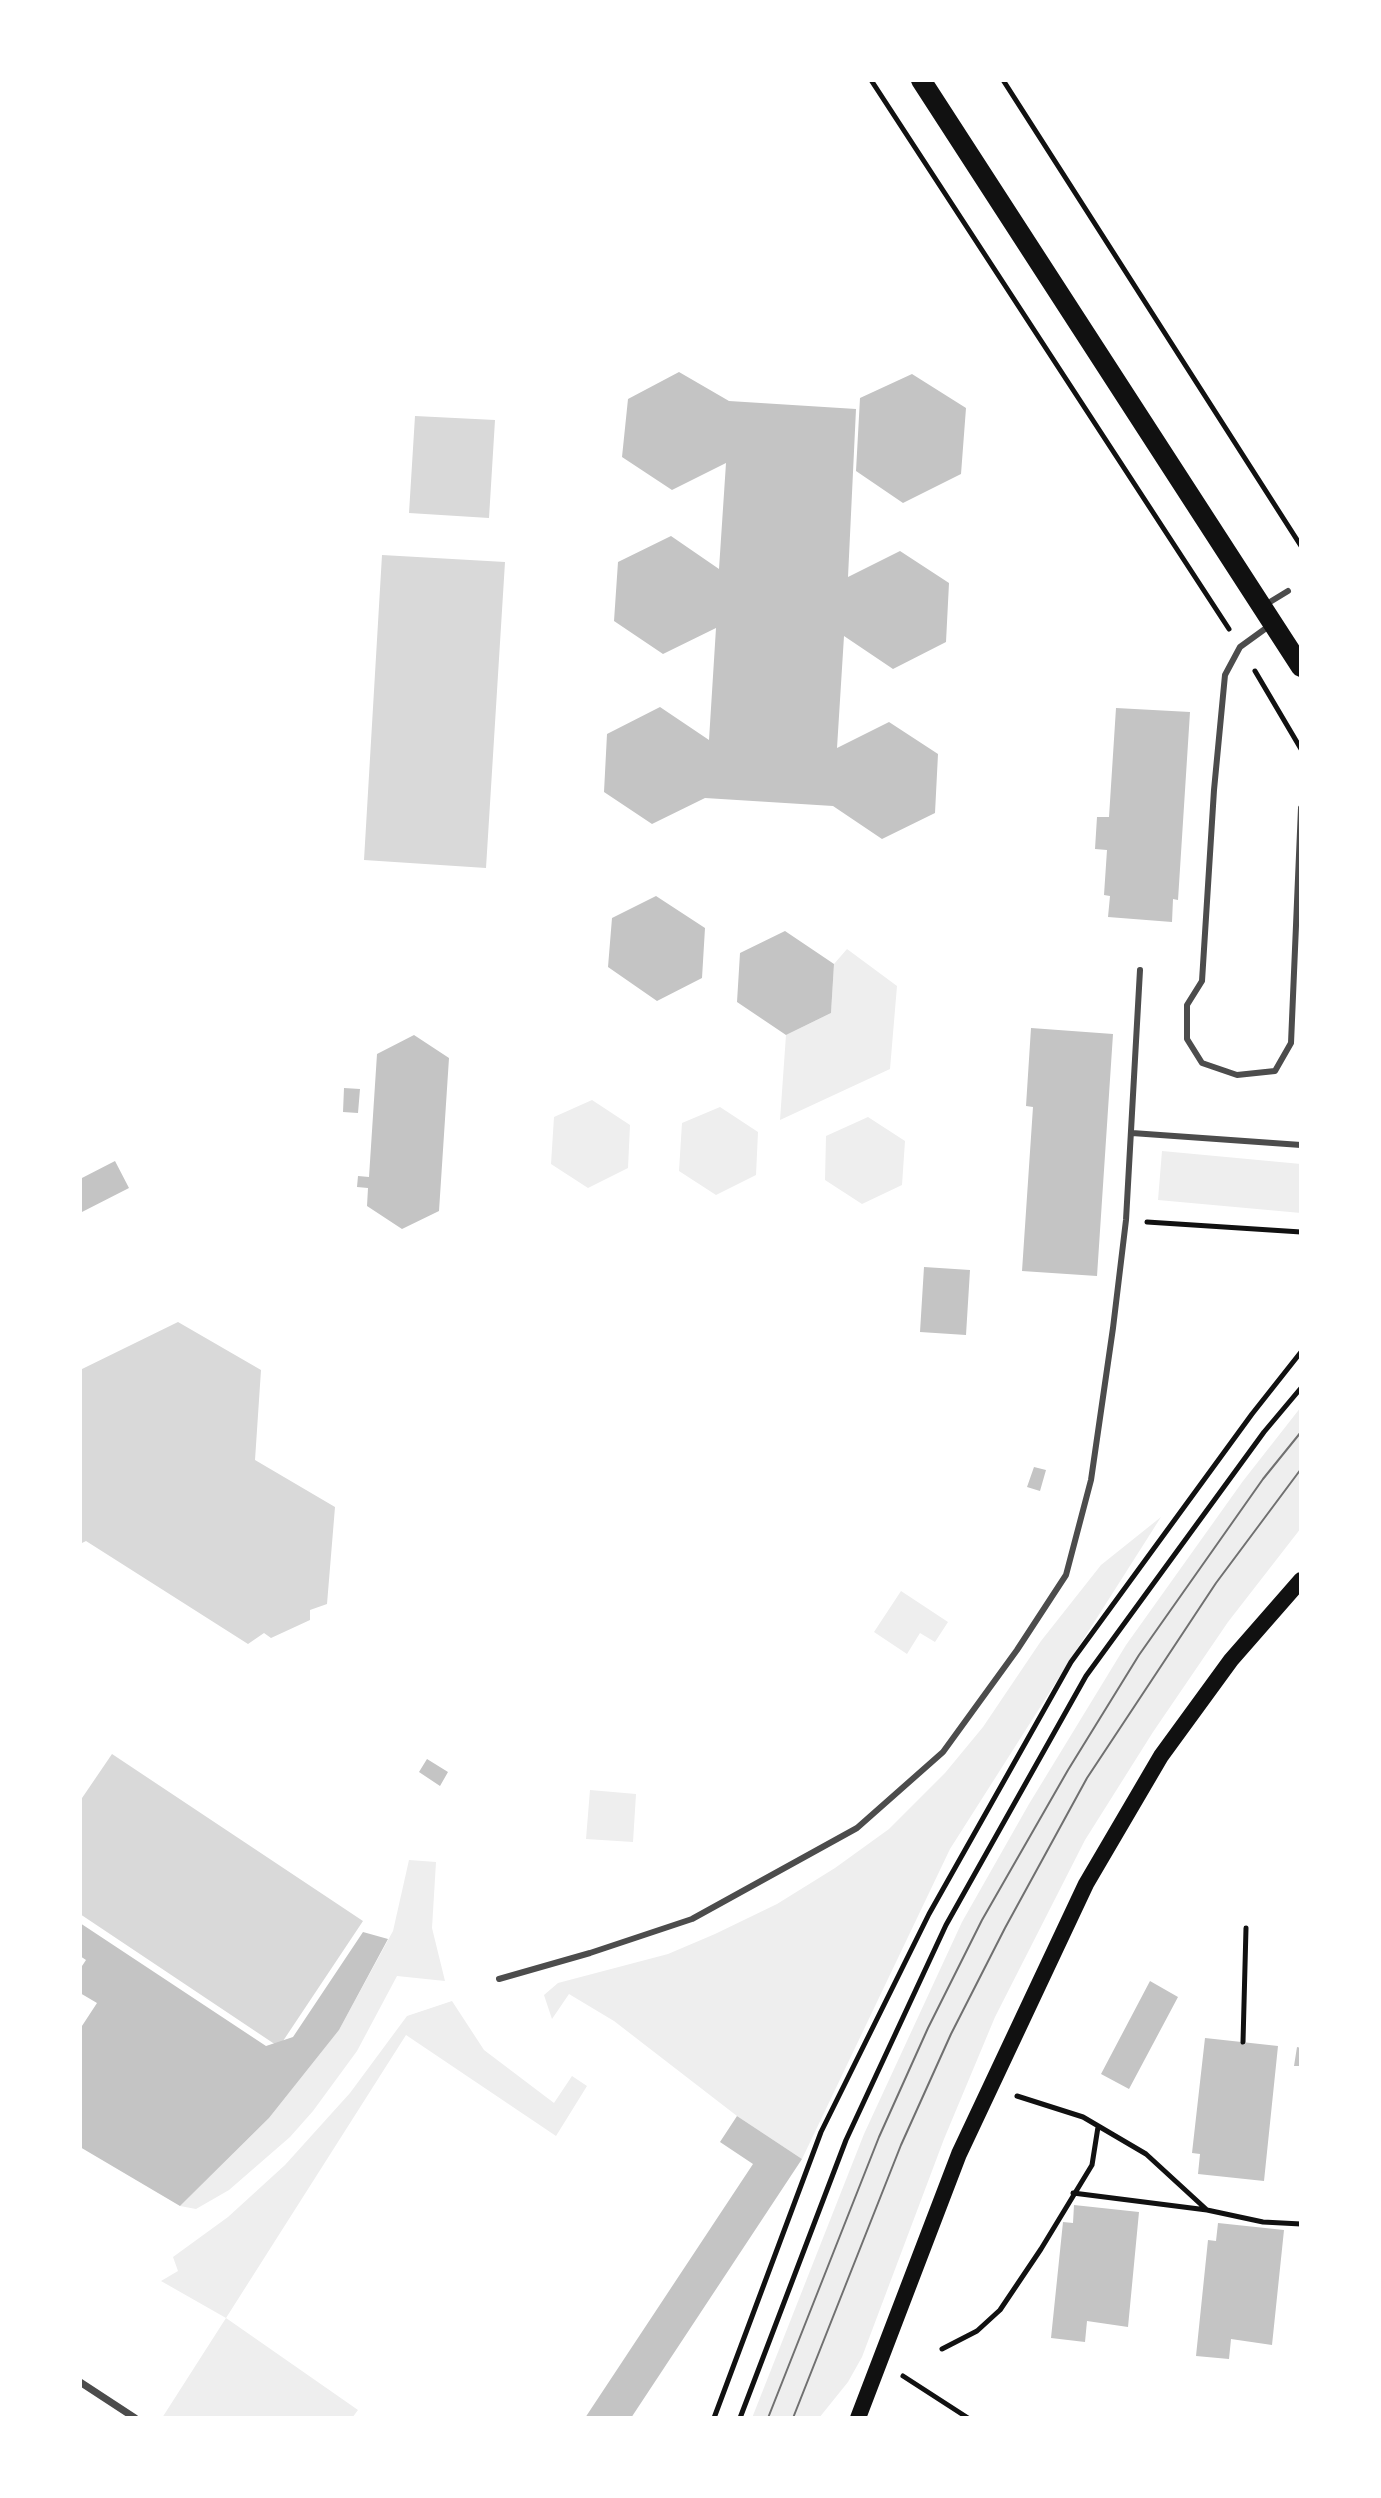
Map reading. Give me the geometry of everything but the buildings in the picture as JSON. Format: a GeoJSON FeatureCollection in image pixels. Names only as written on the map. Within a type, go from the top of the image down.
{"type":"FeatureCollection","features":[{"type":"Feature","properties":{"kind":"main road"},"geometry":{"type":"LineString","coordinates":[[921,80],[1301,667]]}},
{"type":"Feature","properties":{"kind":"main road"},"geometry":{"type":"LineString","coordinates":[[858,2418],[959,2154],[1086,1884],[1161,1756],[1231,1660],[1301,1580]]}},
{"type":"Feature","properties":{"kind":"street"},"geometry":{"type":"LineString","coordinates":[[80,2382],[135,2418]]}},
{"type":"Feature","properties":{"kind":"lane"},"geometry":{"type":"LineString","coordinates":[[1288,591],[1240,647],[1225,675],[1202,981],[1187,1005],[1187,1039],[1202,1063],[1237,1075],[1275,1071],[1291,1043],[1301,808]]}},
{"type":"Feature","properties":{"kind":"lane"},"geometry":{"type":"LineString","coordinates":[[499,1979],[692,1919],[857,1828],[943,1752],[1017,1650],[1066,1575],[1091,1480],[1126,1220],[1140,970]]}},
{"type":"Feature","properties":{"kind":"lane"},"geometry":{"type":"LineString","coordinates":[[1132,1133],[1301,1145]]}},
{"type":"Feature","properties":{"kind":"path"},"geometry":{"type":"LineString","coordinates":[[871,80],[1240,647],[1301,749]]}},
{"type":"Feature","properties":{"kind":"path"},"geometry":{"type":"LineString","coordinates":[[1003,80],[1301,546]]}},
{"type":"Feature","properties":{"kind":"path"},"geometry":{"type":"LineString","coordinates":[[1126,1220],[1301,1232]]}},
{"type":"Feature","properties":{"kind":"path"},"geometry":{"type":"LineString","coordinates":[[714,2418],[821,2132],[929,1914],[1071,1662],[1252,1414],[1301,1352]]}},
{"type":"Feature","properties":{"kind":"path"},"geometry":{"type":"LineString","coordinates":[[740,2418],[846,2140],[946,1925],[1086,1676],[1264,1432],[1301,1388]]}},
{"type":"Feature","properties":{"kind":"path"},"geometry":{"type":"LineString","coordinates":[[1243,2042],[1246,1928]]}},
{"type":"Feature","properties":{"kind":"path"},"geometry":{"type":"LineString","coordinates":[[1010,2110],[1016,2095],[1083,2117],[1146,2154],[1207,2210]]}},
{"type":"Feature","properties":{"kind":"path"},"geometry":{"type":"LineString","coordinates":[[942,2349],[977,2331],[1000,2310],[1092,2165],[1098,2127]]}},
{"type":"Feature","properties":{"kind":"path"},"geometry":{"type":"LineString","coordinates":[[1073,2193],[1207,2210],[1263,2222],[1301,2224]]}},
{"type":"Feature","properties":{"kind":"path"},"geometry":{"type":"LineString","coordinates":[[881,2363],[968,2418]]}},
{"type":"Feature","properties":{"kind":"path"},"geometry":{"type":"LineString","coordinates":[[900,2391],[911,2363]]}},
{"type":"Feature","properties":{"kind":"shaded area"},"geometry":{"type":"Polygon","coordinates":[[[415,416],[495,420],[489,518],[409,513],[415,416]]]}},
{"type":"Feature","properties":{"kind":"shaded area"},"geometry":{"type":"Polygon","coordinates":[[[382,555],[505,562],[486,868],[364,860],[382,555]]]}},
{"type":"Feature","properties":{"kind":"shaded area"},"geometry":{"type":"Polygon","coordinates":[[[847,949],[897,986],[890,1069],[780,1120],[786,1035],[831,1013],[834,964],[847,949]]]}},
{"type":"Feature","properties":{"kind":"shaded area"},"geometry":{"type":"Polygon","coordinates":[[[592,1100],[630,1125],[628,1168],[588,1188],[551,1164],[554,1117],[592,1100]]]}},
{"type":"Feature","properties":{"kind":"shaded area"},"geometry":{"type":"Polygon","coordinates":[[[720,1107],[758,1132],[756,1175],[716,1195],[679,1171],[682,1123],[720,1107]]]}},
{"type":"Feature","properties":{"kind":"shaded area"},"geometry":{"type":"Polygon","coordinates":[[[868,1117],[905,1141],[902,1185],[862,1204],[825,1180],[826,1136],[868,1117]]]}},
{"type":"Feature","properties":{"kind":"shaded area"},"geometry":{"type":"Polygon","coordinates":[[[1162,1151],[1301,1164],[1301,1213],[1158,1200],[1162,1151]]]}},
{"type":"Feature","properties":{"kind":"shaded area"},"geometry":{"type":"Polygon","coordinates":[[[178,1322],[261,1370],[255,1460],[335,1507],[327,1604],[310,1610],[310,1620],[271,1638],[264,1633],[248,1644],[86,1541],[80,1544],[80,1370],[178,1322]]]}},
{"type":"Feature","properties":{"kind":"shaded area"},"geometry":{"type":"Polygon","coordinates":[[[1301,1407],[1301,1528],[1228,1622],[1085,1840],[995,2017],[944,2139],[862,2357],[848,2382],[819,2418],[752,2418],[864,2134],[962,1922],[1029,1804],[1126,1645],[1243,1481],[1301,1407]]]}},
{"type":"Feature","properties":{"kind":"shaded area"},"geometry":{"type":"Polygon","coordinates":[[[1161,1517],[950,1849],[802,2159],[737,2116],[614,2021],[569,1994],[552,2019],[544,1995],[558,1983],[668,1954],[715,1934],[777,1904],[889,1829],[945,1773],[983,1727],[1041,1641],[1101,1565],[1161,1517]]]}},
{"type":"Feature","properties":{"kind":"shaded area"},"geometry":{"type":"Polygon","coordinates":[[[901,1591],[948,1622],[935,1642],[920,1633],[907,1654],[874,1632],[901,1591]]]}},
{"type":"Feature","properties":{"kind":"shaded area"},"geometry":{"type":"Polygon","coordinates":[[[112,1754],[363,1921],[279,2047],[80,1914],[80,1801],[112,1754]]]}},
{"type":"Feature","properties":{"kind":"shaded area"},"geometry":{"type":"Polygon","coordinates":[[[590,1790],[636,1794],[633,1842],[586,1839],[590,1790]]]}},
{"type":"Feature","properties":{"kind":"shaded area"},"geometry":{"type":"Polygon","coordinates":[[[409,1860],[436,1862],[432,1928],[445,1981],[397,1976],[357,2051],[290,2137],[229,2190],[196,2209],[180,2206],[269,2118],[339,2030],[393,1931],[409,1860]]]}},
{"type":"Feature","properties":{"kind":"shaded area"},"geometry":{"type":"Polygon","coordinates":[[[452,2001],[484,2050],[554,2103],[572,2076],[587,2086],[556,2136],[406,2035],[226,2318],[161,2281],[178,2271],[173,2257],[228,2217],[285,2165],[350,2093],[407,2016],[452,2001]]]}},
{"type":"Feature","properties":{"kind":"shaded area"},"geometry":{"type":"Polygon","coordinates":[[[226,2318],[358,2410],[352,2418],[162,2418],[226,2318]]]}},
{"type":"Feature","properties":{"kind":"tram line"},"geometry":{"type":"LineString","coordinates":[[768,2418],[879,2137],[928,2028],[982,1920],[1068,1770],[1139,1655],[1263,1479],[1301,1432]]}},
{"type":"Feature","properties":{"kind":"tram line"},"geometry":{"type":"LineString","coordinates":[[793,2418],[901,2145],[951,2034],[1005,1928],[1087,1778],[1216,1583],[1301,1469]]}}]}
